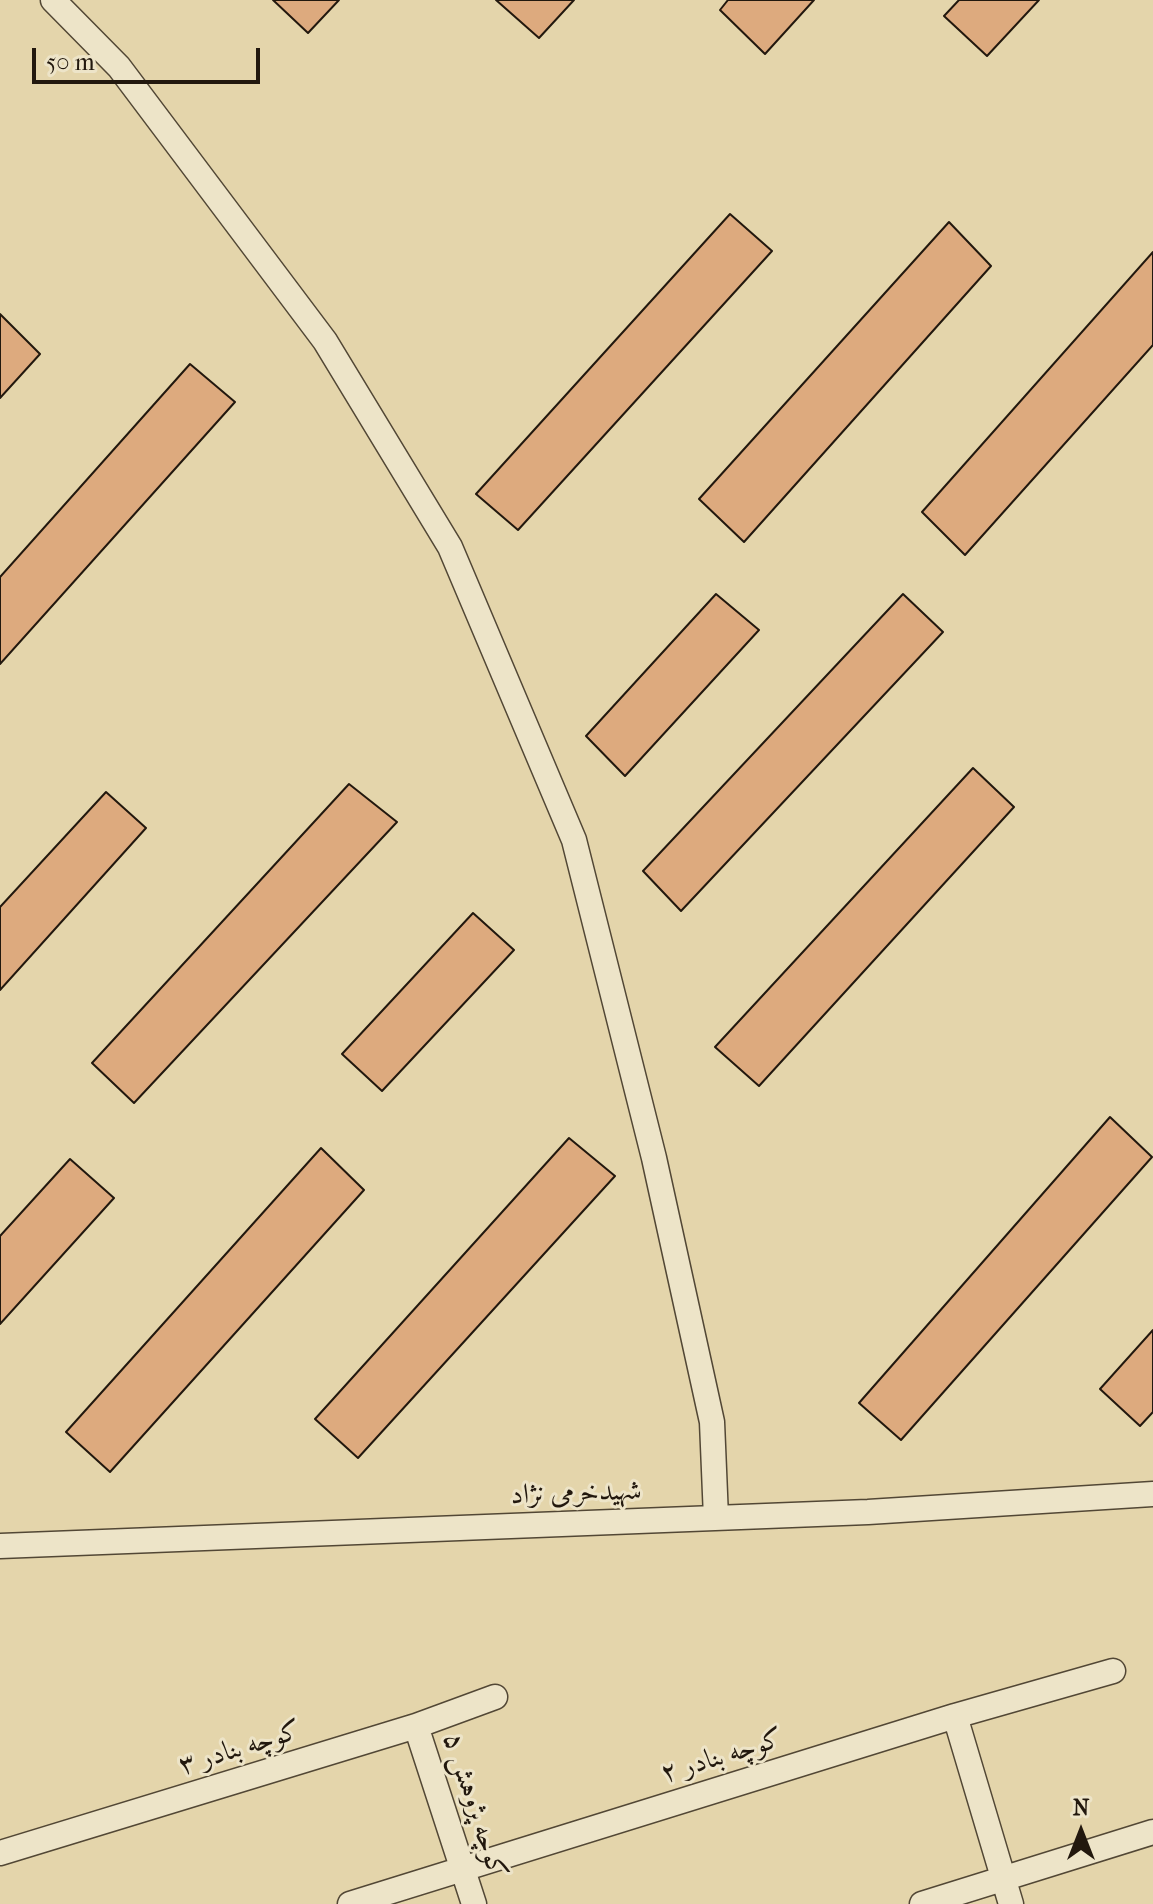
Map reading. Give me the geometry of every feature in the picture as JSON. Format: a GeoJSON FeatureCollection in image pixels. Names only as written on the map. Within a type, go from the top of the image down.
{"type":"FeatureCollection","features":[{"type":"Feature","properties":{"kind":"street"},"geometry":{"type":"LineString","coordinates":[[53,0],[119,67],[325,341],[450,547],[574,840],[654,1158],[712,1422],[716,1518]]}},
{"type":"Feature","properties":{"kind":"street","name":"شهیدخرمی نژاد"},"geometry":{"type":"LineString","coordinates":[[0,1546],[868,1512],[1153,1494]]}},
{"type":"Feature","properties":{"kind":"street","name":"کوچه بنادر ۲"},"geometry":{"type":"LineString","coordinates":[[350,1904],[955,1716],[1113,1671]]}},
{"type":"Feature","properties":{"kind":"street","name":"کوچه بنادر ۳"},"geometry":{"type":"LineString","coordinates":[[0,1853],[416,1726],[495,1697]]}},
{"type":"Feature","properties":{"kind":"street"},"geometry":{"type":"LineString","coordinates":[[955,1716],[1011,1904]]}},
{"type":"Feature","properties":{"kind":"street","name":"کوچه پژوهش ۵"},"geometry":{"type":"LineString","coordinates":[[416,1726],[474,1904]]}},
{"type":"Feature","properties":{"kind":"street"},"geometry":{"type":"LineString","coordinates":[[922,1904],[1153,1832]]}},
{"type":"Feature","properties":{"kind":"building"},"geometry":{"type":"Polygon","coordinates":[[[273,0],[339,0],[308,33],[273,0]]]}},
{"type":"Feature","properties":{"kind":"building"},"geometry":{"type":"Polygon","coordinates":[[[496,0],[574,0],[539,38],[496,0]]]}},
{"type":"Feature","properties":{"kind":"building"},"geometry":{"type":"Polygon","coordinates":[[[728,0],[814,0],[765,54],[720,10],[728,0]]]}},
{"type":"Feature","properties":{"kind":"building"},"geometry":{"type":"Polygon","coordinates":[[[959,0],[1039,0],[987,56],[944,16],[959,0]]]}},
{"type":"Feature","properties":{"kind":"building"},"geometry":{"type":"Polygon","coordinates":[[[730,214],[772,251],[518,530],[476,494],[730,214]]]}},
{"type":"Feature","properties":{"kind":"building"},"geometry":{"type":"Polygon","coordinates":[[[949,222],[991,266],[744,542],[699,499],[949,222]]]}},
{"type":"Feature","properties":{"kind":"building"},"geometry":{"type":"Polygon","coordinates":[[[1153,252],[1153,345],[965,555],[922,512],[1153,252]]]}},
{"type":"Feature","properties":{"kind":"building"},"geometry":{"type":"Polygon","coordinates":[[[0,314],[40,354],[0,398],[0,314]]]}},
{"type":"Feature","properties":{"kind":"building"},"geometry":{"type":"Polygon","coordinates":[[[190,364],[235,402],[0,664],[0,577],[190,364]]]}},
{"type":"Feature","properties":{"kind":"building"},"geometry":{"type":"Polygon","coordinates":[[[716,594],[759,630],[625,776],[586,736],[716,594]]]}},
{"type":"Feature","properties":{"kind":"building"},"geometry":{"type":"Polygon","coordinates":[[[903,594],[943,632],[681,911],[643,871],[903,594]]]}},
{"type":"Feature","properties":{"kind":"building"},"geometry":{"type":"Polygon","coordinates":[[[973,768],[1014,807],[759,1086],[715,1047],[973,768]]]}},
{"type":"Feature","properties":{"kind":"building"},"geometry":{"type":"Polygon","coordinates":[[[349,784],[397,822],[134,1103],[92,1063],[349,784]]]}},
{"type":"Feature","properties":{"kind":"building"},"geometry":{"type":"Polygon","coordinates":[[[106,792],[146,828],[0,990],[0,907],[106,792]]]}},
{"type":"Feature","properties":{"kind":"building"},"geometry":{"type":"Polygon","coordinates":[[[473,913],[514,950],[382,1091],[342,1054],[473,913]]]}},
{"type":"Feature","properties":{"kind":"building"},"geometry":{"type":"Polygon","coordinates":[[[1110,1117],[1152,1157],[901,1440],[859,1403],[1110,1117]]]}},
{"type":"Feature","properties":{"kind":"building"},"geometry":{"type":"Polygon","coordinates":[[[569,1138],[615,1176],[358,1458],[315,1419],[569,1138]]]}},
{"type":"Feature","properties":{"kind":"building"},"geometry":{"type":"Polygon","coordinates":[[[321,1148],[364,1190],[110,1472],[66,1432],[321,1148]]]}},
{"type":"Feature","properties":{"kind":"building"},"geometry":{"type":"Polygon","coordinates":[[[70,1159],[114,1198],[0,1324],[0,1236],[70,1159]]]}},
{"type":"Feature","properties":{"kind":"building"},"geometry":{"type":"Polygon","coordinates":[[[1153,1330],[1153,1412],[1140,1426],[1100,1389],[1153,1330]]]}}]}
